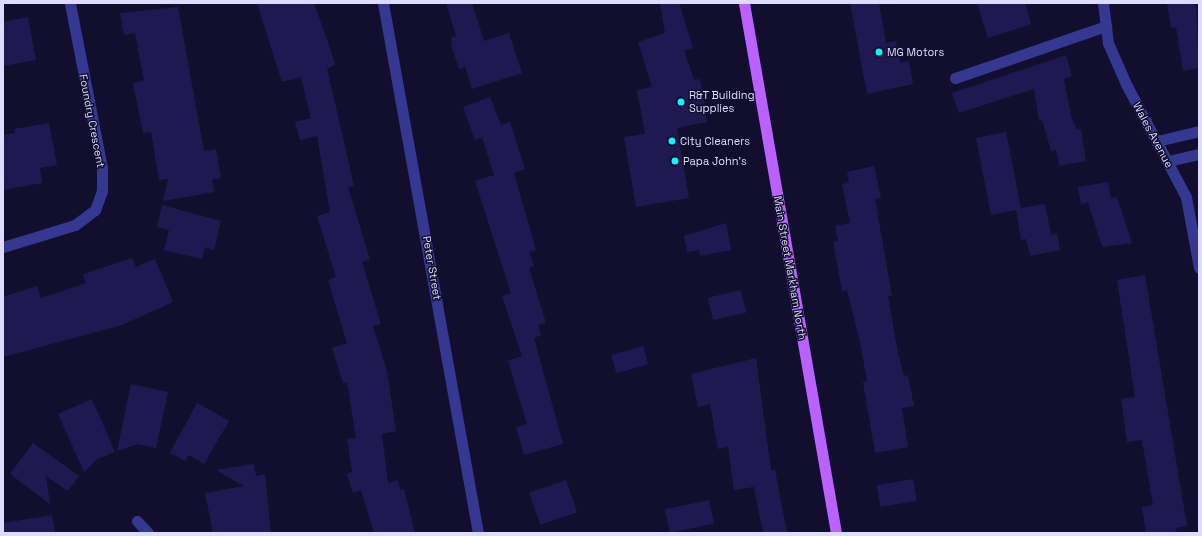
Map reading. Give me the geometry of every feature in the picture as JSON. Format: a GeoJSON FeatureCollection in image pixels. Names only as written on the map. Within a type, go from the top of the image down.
{"type":"FeatureCollection","features":[{"type":"Feature","properties":{"kind":"main road","name":"Main Street Markham North"},"geometry":{"type":"LineString","coordinates":[[744,3],[836,533]]}},
{"type":"Feature","properties":{"kind":"street","name":"Foundry Crescent"},"geometry":{"type":"LineString","coordinates":[[3,247],[75,225],[95,210],[102,191],[102,168],[70,3]]}},
{"type":"Feature","properties":{"kind":"street","name":"Peter Street"},"geometry":{"type":"LineString","coordinates":[[383,3],[478,533]]}},
{"type":"Feature","properties":{"kind":"street","name":"Wales Avenue"},"geometry":{"type":"LineString","coordinates":[[1104,3],[1108,43],[1126,86],[1168,161],[1186,197],[1199,268]]}},
{"type":"Feature","properties":{"kind":"street"},"geometry":{"type":"LineString","coordinates":[[955,78],[1106,26]]}},
{"type":"Feature","properties":{"kind":"street"},"geometry":{"type":"LineString","coordinates":[[1157,141],[1199,131]]}},
{"type":"Feature","properties":{"kind":"street"},"geometry":{"type":"LineString","coordinates":[[1168,161],[1199,154]]}},
{"type":"Feature","properties":{"kind":"street"},"geometry":{"type":"LineString","coordinates":[[137,521],[148,533]]}},
{"type":"Feature","properties":{"kind":"building"},"geometry":{"type":"Polygon","coordinates":[[[257,3],[314,3],[331,51],[335,65],[327,68],[354,186],[348,187],[370,260],[362,262],[381,324],[373,326],[387,371],[396,431],[382,434],[388,483],[398,480],[400,490],[404,489],[415,533],[374,533],[361,490],[353,493],[347,474],[352,472],[347,439],[356,438],[347,382],[343,383],[332,348],[347,343],[328,280],[336,277],[317,216],[330,212],[317,136],[300,140],[295,122],[311,118],[301,77],[282,82],[257,3]]]}},
{"type":"Feature","properties":{"kind":"building"},"geometry":{"type":"Polygon","coordinates":[[[446,3],[472,3],[484,41],[509,33],[522,73],[472,89],[465,66],[459,69],[452,48],[451,38],[456,36],[446,3]]]}},
{"type":"Feature","properties":{"kind":"building"},"geometry":{"type":"Polygon","coordinates":[[[660,3],[679,3],[693,48],[684,50],[694,80],[700,79],[707,122],[677,128],[689,198],[636,207],[624,137],[645,134],[637,90],[652,87],[638,42],[665,33],[660,3]]]}},
{"type":"Feature","properties":{"kind":"building","name":"MG Motors"},"geometry":{"type":"Polygon","coordinates":[[[850,3],[879,3],[886,43],[896,41],[900,63],[909,61],[913,84],[867,94],[850,3]]]}},
{"type":"Feature","properties":{"kind":"building"},"geometry":{"type":"Polygon","coordinates":[[[977,3],[1025,3],[1031,24],[988,38],[977,3]]]}},
{"type":"Feature","properties":{"kind":"building"},"geometry":{"type":"Polygon","coordinates":[[[1167,3],[1196,3],[1199,68],[1183,71],[1176,27],[1171,28],[1167,3]]]}},
{"type":"Feature","properties":{"kind":"building"},"geometry":{"type":"Polygon","coordinates":[[[178,7],[204,151],[216,149],[221,178],[212,180],[214,192],[163,201],[168,179],[159,180],[151,132],[143,133],[133,83],[144,81],[135,33],[124,35],[120,13],[178,7]]]}},
{"type":"Feature","properties":{"kind":"building"},"geometry":{"type":"Polygon","coordinates":[[[28,17],[36,60],[3,66],[3,22],[28,17]]]}},
{"type":"Feature","properties":{"kind":"building"},"geometry":{"type":"Polygon","coordinates":[[[1066,55],[1072,76],[1064,79],[1071,116],[1077,130],[1081,129],[1086,161],[1059,166],[1056,150],[1051,151],[1042,120],[1039,121],[1034,89],[959,113],[952,93],[1066,55]]]}},
{"type":"Feature","properties":{"kind":"building"},"geometry":{"type":"Polygon","coordinates":[[[490,97],[501,125],[510,122],[525,169],[514,173],[536,250],[529,252],[534,266],[529,268],[546,323],[538,325],[541,335],[534,338],[563,444],[524,455],[516,427],[527,424],[508,361],[522,356],[502,296],[511,293],[475,181],[494,175],[482,137],[475,140],[463,107],[490,97]]]}},
{"type":"Feature","properties":{"kind":"building"},"geometry":{"type":"Polygon","coordinates":[[[49,123],[57,165],[40,168],[42,183],[3,190],[3,135],[15,133],[14,129],[49,123]]]}},
{"type":"Feature","properties":{"kind":"building"},"geometry":{"type":"Polygon","coordinates":[[[1006,132],[1021,208],[1045,204],[1051,235],[1057,233],[1060,250],[1030,256],[1026,239],[1021,240],[1016,210],[991,215],[976,138],[1006,132]]]}},
{"type":"Feature","properties":{"kind":"building"},"geometry":{"type":"Polygon","coordinates":[[[874,166],[881,198],[875,199],[892,296],[888,296],[898,353],[904,376],[908,375],[914,406],[902,408],[908,447],[875,453],[863,382],[867,381],[861,347],[847,290],[842,291],[833,242],[838,241],[835,226],[850,223],[842,184],[849,183],[847,172],[874,166]]]}},
{"type":"Feature","properties":{"kind":"building"},"geometry":{"type":"Polygon","coordinates":[[[1108,182],[1111,198],[1117,197],[1132,243],[1102,247],[1088,202],[1081,204],[1078,187],[1108,182]]]}},
{"type":"Feature","properties":{"kind":"building"},"geometry":{"type":"Polygon","coordinates":[[[162,205],[221,221],[214,250],[205,247],[202,259],[164,250],[169,230],[157,227],[162,205]]]}},
{"type":"Feature","properties":{"kind":"building"},"geometry":{"type":"Polygon","coordinates":[[[726,223],[731,250],[700,256],[699,250],[687,252],[684,236],[726,223]]]}},
{"type":"Feature","properties":{"kind":"building"},"geometry":{"type":"Polygon","coordinates":[[[132,258],[136,267],[155,259],[173,302],[122,325],[3,357],[3,297],[37,286],[41,298],[86,283],[83,274],[132,258]]]}},
{"type":"Feature","properties":{"kind":"building"},"geometry":{"type":"Polygon","coordinates":[[[1145,275],[1187,526],[1176,528],[1177,533],[1146,533],[1142,507],[1153,505],[1142,440],[1127,442],[1121,399],[1135,397],[1117,280],[1145,275]]]}},
{"type":"Feature","properties":{"kind":"building"},"geometry":{"type":"Polygon","coordinates":[[[741,290],[746,312],[713,320],[708,298],[741,290]]]}},
{"type":"Feature","properties":{"kind":"building"},"geometry":{"type":"Polygon","coordinates":[[[643,346],[648,364],[617,373],[611,355],[643,346]]]}},
{"type":"Feature","properties":{"kind":"building"},"geometry":{"type":"Polygon","coordinates":[[[756,358],[771,470],[775,470],[787,533],[763,533],[754,487],[734,490],[728,447],[718,449],[710,404],[698,407],[691,374],[756,358]]]}},
{"type":"Feature","properties":{"kind":"building"},"geometry":{"type":"Polygon","coordinates":[[[131,384],[168,392],[156,448],[138,444],[117,451],[131,384]]]}},
{"type":"Feature","properties":{"kind":"building"},"geometry":{"type":"Polygon","coordinates":[[[92,399],[115,452],[97,459],[84,472],[58,414],[92,399]]]}},
{"type":"Feature","properties":{"kind":"building"},"geometry":{"type":"Polygon","coordinates":[[[197,403],[229,421],[204,464],[189,455],[185,461],[170,453],[197,403]]]}},
{"type":"Feature","properties":{"kind":"building"},"geometry":{"type":"Polygon","coordinates":[[[33,443],[79,476],[68,491],[46,476],[50,504],[10,474],[33,443]]]}},
{"type":"Feature","properties":{"kind":"building"},"geometry":{"type":"Polygon","coordinates":[[[254,464],[256,476],[265,474],[271,533],[213,533],[205,493],[244,486],[216,470],[254,464]]]}},
{"type":"Feature","properties":{"kind":"building"},"geometry":{"type":"Polygon","coordinates":[[[913,479],[917,501],[880,507],[877,485],[913,479]]]}},
{"type":"Feature","properties":{"kind":"building"},"geometry":{"type":"Polygon","coordinates":[[[566,480],[577,512],[540,525],[529,493],[566,480]]]}},
{"type":"Feature","properties":{"kind":"building"},"geometry":{"type":"Polygon","coordinates":[[[709,500],[714,523],[670,533],[665,509],[709,500]]]}},
{"type":"Feature","properties":{"kind":"building"},"geometry":{"type":"Polygon","coordinates":[[[52,515],[55,533],[3,533],[3,523],[52,515]]]}},
{"type":"Feature","properties":{"kind":"place","name":"MG Motors"},"geometry":{"type":"Point","coordinates":[879,52]}},
{"type":"Feature","properties":{"kind":"place","name":"R&T Building Supplies"},"geometry":{"type":"Point","coordinates":[681,102]}},
{"type":"Feature","properties":{"kind":"place","name":"City Cleaners"},"geometry":{"type":"Point","coordinates":[672,141]}},
{"type":"Feature","properties":{"kind":"place","name":"Papa John's"},"geometry":{"type":"Point","coordinates":[675,161]}}]}
